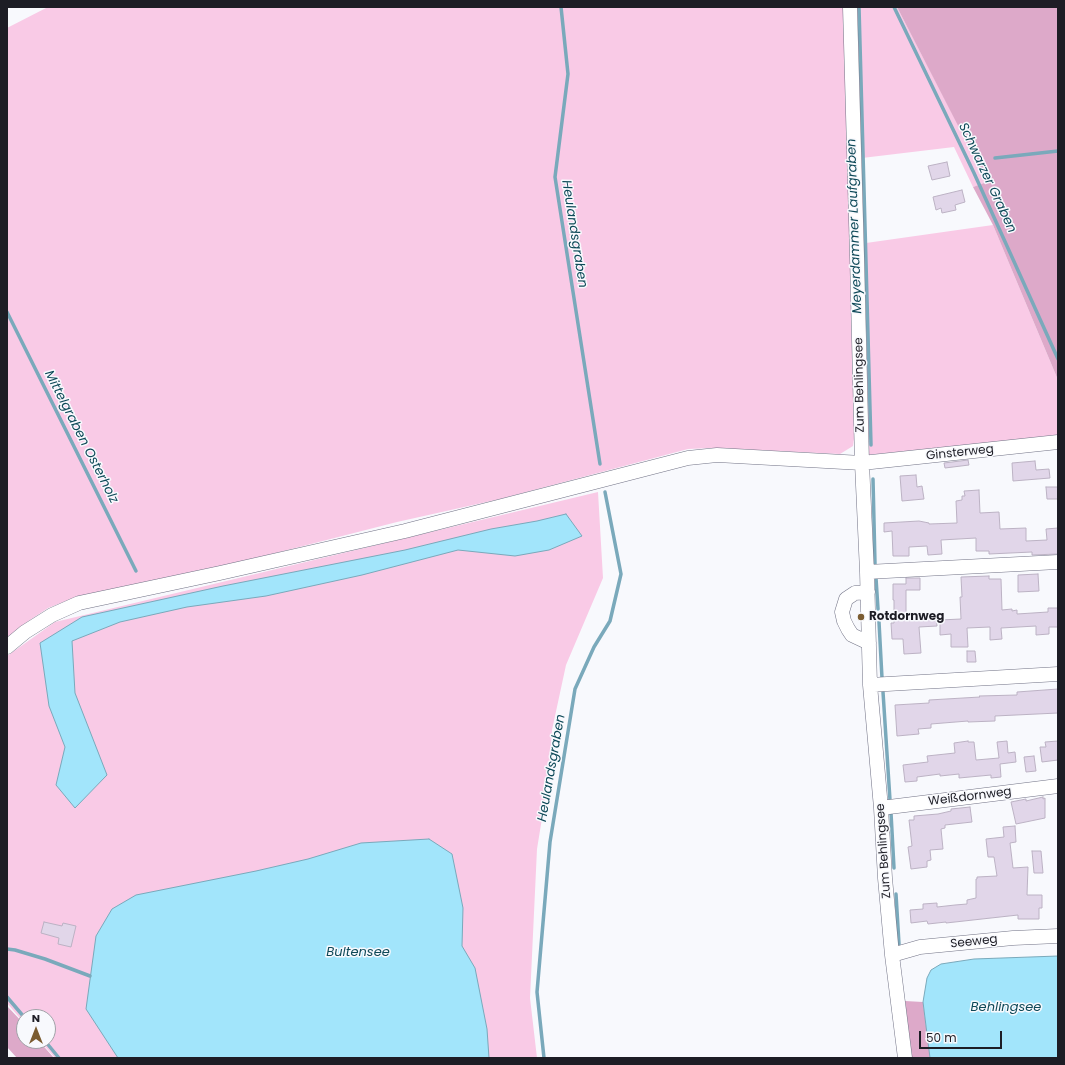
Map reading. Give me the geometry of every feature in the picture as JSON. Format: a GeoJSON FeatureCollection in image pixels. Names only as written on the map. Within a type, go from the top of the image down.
{"type":"FeatureCollection","features":[{"type":"Feature","properties":{"kind":"street","name":"Zum Behlingsee"},"geometry":{"type":"LineString","coordinates":[[850,7],[862,463],[868,592],[870,685],[892,955],[904,1058]]}},
{"type":"Feature","properties":{"kind":"street","name":"Ginsterweg"},"geometry":{"type":"LineString","coordinates":[[7,647],[26,632],[52,615],[80,603],[405,531],[688,458],[717,455],[862,463],[1058,442]]}},
{"type":"Feature","properties":{"kind":"street"},"geometry":{"type":"LineString","coordinates":[[867,572],[1058,562]]}},
{"type":"Feature","properties":{"kind":"street"},"geometry":{"type":"LineString","coordinates":[[868,592],[855,593],[846,599],[842,612],[844,621],[852,635],[869,643]]}},
{"type":"Feature","properties":{"kind":"street"},"geometry":{"type":"LineString","coordinates":[[870,685],[1058,674]]}},
{"type":"Feature","properties":{"kind":"street","name":"Weißdornweg"},"geometry":{"type":"LineString","coordinates":[[881,808],[1058,786]]}},
{"type":"Feature","properties":{"kind":"street","name":"Seeweg"},"geometry":{"type":"LineString","coordinates":[[892,955],[920,947],[1013,938],[1058,936]]}},
{"type":"Feature","properties":{"kind":"shaded area"},"geometry":{"type":"Polygon","coordinates":[[[48,7],[844,7],[853,446],[840,454],[712,448],[688,449],[500,499],[397,522],[229,565],[71,599],[48,608],[7,638],[7,28],[48,7]]]}},
{"type":"Feature","properties":{"kind":"shaded area"},"geometry":{"type":"Polygon","coordinates":[[[854,7],[897,7],[988,182],[973,187],[954,147],[862,158],[854,7]]]}},
{"type":"Feature","properties":{"kind":"shaded area"},"geometry":{"type":"Polygon","coordinates":[[[897,7],[1058,7],[1058,380],[993,225],[973,187],[987,182],[897,7]]]}},
{"type":"Feature","properties":{"kind":"shaded area"},"geometry":{"type":"Polygon","coordinates":[[[993,225],[1058,380],[1058,436],[868,455],[866,243],[993,225]]]}},
{"type":"Feature","properties":{"kind":"shaded area"},"geometry":{"type":"Polygon","coordinates":[[[598,492],[603,578],[566,665],[552,730],[550,769],[537,849],[530,998],[537,1058],[55,1058],[47,1049],[56,1049],[56,1009],[16,1009],[16,1014],[7,1003],[7,656],[55,622],[598,492]]]}},
{"type":"Feature","properties":{"kind":"shaded area"},"geometry":{"type":"Polygon","coordinates":[[[905,1001],[923,1002],[930,1058],[910,1058],[905,1001]]]}},
{"type":"Feature","properties":{"kind":"shaded area"},"geometry":{"type":"Polygon","coordinates":[[[7,1006],[16,1016],[16,1049],[46,1049],[54,1058],[17,1058],[7,1047],[7,1006]]]}},
{"type":"Feature","properties":{"kind":"water"},"geometry":{"type":"Polygon","coordinates":[[[566,514],[582,536],[549,550],[515,556],[458,550],[362,575],[266,596],[187,607],[120,622],[72,641],[75,693],[107,775],[75,808],[56,785],[65,747],[49,706],[40,643],[82,617],[223,586],[405,550],[491,529],[566,514]]]}},
{"type":"Feature","properties":{"kind":"water","name":"Bultensee"},"geometry":{"type":"Polygon","coordinates":[[[429,839],[452,854],[463,908],[462,946],[475,968],[487,1029],[489,1058],[118,1058],[86,1009],[96,936],[112,909],[136,895],[308,859],[361,843],[429,839]]]}},
{"type":"Feature","properties":{"kind":"water","name":"Behlingsee"},"geometry":{"type":"Polygon","coordinates":[[[1058,956],[1058,1058],[930,1058],[923,1002],[927,978],[931,970],[941,964],[974,959],[1058,956]]]}},
{"type":"Feature","properties":{"kind":"building"},"geometry":{"type":"Polygon","coordinates":[[[947,162],[950,176],[932,180],[928,166],[947,162]]]}},
{"type":"Feature","properties":{"kind":"building"},"geometry":{"type":"Polygon","coordinates":[[[962,190],[965,202],[955,205],[956,210],[942,213],[941,208],[936,210],[933,197],[962,190]]]}},
{"type":"Feature","properties":{"kind":"building"},"geometry":{"type":"Polygon","coordinates":[[[968,460],[969,465],[945,468],[944,463],[968,460]]]}},
{"type":"Feature","properties":{"kind":"building"},"geometry":{"type":"Polygon","coordinates":[[[1035,461],[1036,470],[1049,469],[1050,478],[1013,481],[1012,463],[1035,461]]]}},
{"type":"Feature","properties":{"kind":"building"},"geometry":{"type":"Polygon","coordinates":[[[916,475],[917,487],[922,486],[924,499],[902,501],[900,476],[916,475]]]}},
{"type":"Feature","properties":{"kind":"building"},"geometry":{"type":"Polygon","coordinates":[[[1046,487],[1058,487],[1058,499],[1047,499],[1046,487]]]}},
{"type":"Feature","properties":{"kind":"building"},"geometry":{"type":"Polygon","coordinates":[[[979,490],[980,513],[999,512],[1000,529],[1026,528],[1026,541],[1047,540],[1046,529],[1058,528],[1058,554],[1032,555],[1032,552],[989,554],[989,551],[976,551],[976,538],[941,540],[942,554],[928,555],[927,546],[909,547],[909,556],[893,556],[892,531],[884,532],[884,523],[919,521],[929,524],[957,523],[956,501],[962,500],[962,496],[965,496],[964,491],[979,490]]]}},
{"type":"Feature","properties":{"kind":"building"},"geometry":{"type":"Polygon","coordinates":[[[1038,574],[1039,591],[1018,592],[1018,575],[1038,574]]]}},
{"type":"Feature","properties":{"kind":"building"},"geometry":{"type":"Polygon","coordinates":[[[989,576],[989,579],[1001,579],[1002,610],[1017,610],[1017,614],[1048,612],[1048,608],[1058,608],[1058,627],[1049,627],[1049,634],[1036,635],[1036,626],[1001,628],[1002,639],[990,640],[990,627],[967,628],[968,647],[951,647],[951,634],[940,635],[940,620],[961,619],[961,577],[989,576]]]}},
{"type":"Feature","properties":{"kind":"building"},"geometry":{"type":"Polygon","coordinates":[[[906,578],[920,578],[920,590],[906,590],[906,618],[936,616],[937,626],[919,627],[921,653],[904,654],[903,639],[892,639],[891,623],[894,623],[893,584],[906,584],[906,578]]]}},
{"type":"Feature","properties":{"kind":"building"},"geometry":{"type":"Polygon","coordinates":[[[967,651],[975,651],[976,662],[967,662],[967,651]]]}},
{"type":"Feature","properties":{"kind":"building"},"geometry":{"type":"Polygon","coordinates":[[[1058,689],[1058,713],[995,716],[995,721],[968,721],[931,724],[931,728],[918,729],[919,734],[897,736],[895,705],[929,703],[929,700],[1017,695],[1017,692],[1058,689]]]}},
{"type":"Feature","properties":{"kind":"building"},"geometry":{"type":"Polygon","coordinates":[[[968,741],[974,742],[976,760],[999,758],[997,742],[1007,741],[1008,753],[1015,752],[1016,762],[1000,764],[1001,777],[991,778],[991,775],[959,778],[959,774],[940,776],[940,774],[917,777],[917,781],[905,782],[903,765],[928,762],[927,756],[955,753],[954,743],[968,741]]]}},
{"type":"Feature","properties":{"kind":"building"},"geometry":{"type":"Polygon","coordinates":[[[1058,741],[1058,760],[1042,762],[1040,747],[1046,747],[1045,742],[1058,741]]]}},
{"type":"Feature","properties":{"kind":"building"},"geometry":{"type":"Polygon","coordinates":[[[1034,756],[1036,771],[1026,772],[1024,757],[1034,756]]]}},
{"type":"Feature","properties":{"kind":"building"},"geometry":{"type":"Polygon","coordinates":[[[1043,797],[1043,799],[1045,798],[1045,818],[1016,824],[1011,802],[1026,799],[1026,801],[1043,797]]]}},
{"type":"Feature","properties":{"kind":"building"},"geometry":{"type":"Polygon","coordinates":[[[970,807],[972,822],[945,825],[945,828],[941,829],[943,849],[930,850],[931,860],[927,861],[927,867],[911,869],[908,847],[912,846],[909,820],[914,820],[914,816],[938,814],[951,811],[951,809],[970,807]]]}},
{"type":"Feature","properties":{"kind":"building"},"geometry":{"type":"Polygon","coordinates":[[[1015,826],[1016,842],[1010,843],[1013,868],[1028,867],[1027,895],[1042,895],[1042,908],[1039,908],[1039,919],[1018,919],[1018,915],[946,923],[928,924],[927,921],[911,923],[910,910],[923,909],[923,904],[937,903],[937,907],[967,904],[967,900],[976,898],[977,877],[997,876],[994,857],[988,857],[986,839],[1004,837],[1003,827],[1015,826]]]}},
{"type":"Feature","properties":{"kind":"building"},"geometry":{"type":"Polygon","coordinates":[[[1032,851],[1041,851],[1043,873],[1034,873],[1032,851]]]}},
{"type":"Feature","properties":{"kind":"building"},"geometry":{"type":"Polygon","coordinates":[[[44,922],[62,926],[63,923],[76,926],[71,947],[58,944],[59,938],[41,933],[44,922]]]}},
{"type":"Feature","properties":{"kind":"waterway","name":"Heulandsgraben"},"geometry":{"type":"LineString","coordinates":[[561,7],[568,74],[555,177],[600,464]]}},
{"type":"Feature","properties":{"kind":"waterway","name":"Meyerdammer Laufgraben"},"geometry":{"type":"LineString","coordinates":[[859,7],[871,445]]}},
{"type":"Feature","properties":{"kind":"waterway","name":"Schwarzer Graben"},"geometry":{"type":"LineString","coordinates":[[894,7],[974,173],[1058,359]]}},
{"type":"Feature","properties":{"kind":"waterway"},"geometry":{"type":"LineString","coordinates":[[995,158],[1058,151]]}},
{"type":"Feature","properties":{"kind":"waterway","name":"Mittelgraben Osterholz"},"geometry":{"type":"LineString","coordinates":[[7,312],[136,571]]}},
{"type":"Feature","properties":{"kind":"waterway","name":"Meyerdammer Laufgraben"},"geometry":{"type":"LineString","coordinates":[[873,479],[875,564]]}},
{"type":"Feature","properties":{"kind":"waterway","name":"Heulandsgraben"},"geometry":{"type":"LineString","coordinates":[[544,1058],[537,992],[550,842],[575,689],[594,647],[610,621],[621,574],[605,492]]}},
{"type":"Feature","properties":{"kind":"waterway","name":"Meyerdammer Laufgraben"},"geometry":{"type":"LineString","coordinates":[[876,578],[878,609]]}},
{"type":"Feature","properties":{"kind":"waterway","name":"Meyerdammer Laufgraben"},"geometry":{"type":"LineString","coordinates":[[879,622],[882,678]]}},
{"type":"Feature","properties":{"kind":"waterway","name":"Meyerdammer Laufgraben"},"geometry":{"type":"LineString","coordinates":[[883,692],[890,800]]}},
{"type":"Feature","properties":{"kind":"waterway","name":"Meyerdammer Laufgraben"},"geometry":{"type":"LineString","coordinates":[[891,813],[894,868]]}},
{"type":"Feature","properties":{"kind":"waterway","name":"Meyerdammer Laufgraben"},"geometry":{"type":"LineString","coordinates":[[896,894],[899,944]]}},
{"type":"Feature","properties":{"kind":"waterway"},"geometry":{"type":"LineString","coordinates":[[7,949],[45,959],[90,976]]}},
{"type":"Feature","properties":{"kind":"waterway"},"geometry":{"type":"LineString","coordinates":[[7,997],[17,1009]]}},
{"type":"Feature","properties":{"kind":"waterway"},"geometry":{"type":"LineString","coordinates":[[52,1049],[59,1058]]}},
{"type":"Feature","properties":{"kind":"place","name":"Rotdornweg"},"geometry":{"type":"Point","coordinates":[861,617]}}]}
